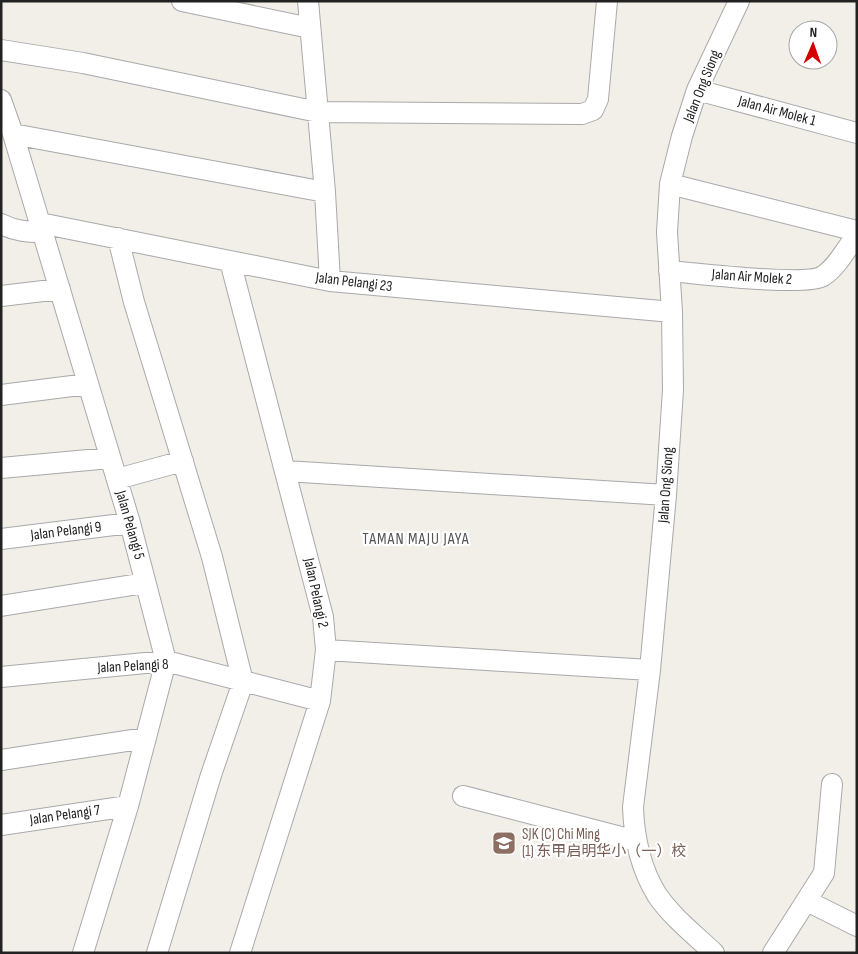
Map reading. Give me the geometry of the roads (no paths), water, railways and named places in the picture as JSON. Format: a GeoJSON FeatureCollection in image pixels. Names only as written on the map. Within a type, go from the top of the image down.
{"type":"FeatureCollection","features":[{"type":"Feature","properties":{"kind":"street"},"geometry":{"type":"LineString","coordinates":[[182,1],[310,28]]}},
{"type":"Feature","properties":{"kind":"street"},"geometry":{"type":"LineString","coordinates":[[308,1],[326,192],[330,281]]}},
{"type":"Feature","properties":{"kind":"street"},"geometry":{"type":"LineString","coordinates":[[1,50],[83,62],[318,112],[588,113],[593,110],[598,99],[607,1]]}},
{"type":"Feature","properties":{"kind":"street","name":"Jalan Ong Siong"},"geometry":{"type":"LineString","coordinates":[[714,953],[676,918],[657,896],[647,875],[636,841],[634,791],[650,670],[666,495],[673,390],[672,312],[667,232],[670,184],[682,136],[697,90],[739,1]]}},
{"type":"Feature","properties":{"kind":"street","name":"Jalan Air Molek 1"},"geometry":{"type":"LineString","coordinates":[[697,90],[857,132]]}},
{"type":"Feature","properties":{"kind":"street","name":"Jalan Pelangi 5"},"geometry":{"type":"LineString","coordinates":[[1,100],[13,134],[130,523],[166,661],[128,806],[83,953]]}},
{"type":"Feature","properties":{"kind":"street"},"geometry":{"type":"LineString","coordinates":[[13,134],[326,192]]}},
{"type":"Feature","properties":{"kind":"street"},"geometry":{"type":"LineString","coordinates":[[670,184],[857,233]]}},
{"type":"Feature","properties":{"kind":"street","name":"Jalan Pelangi 23"},"geometry":{"type":"LineString","coordinates":[[1,224],[12,230],[22,232],[41,227],[118,238],[330,281],[672,312]]}},
{"type":"Feature","properties":{"kind":"street","name":"Jalan Air Molek 2"},"geometry":{"type":"LineString","coordinates":[[669,271],[801,281],[813,280],[832,268],[857,233]]}},
{"type":"Feature","properties":{"kind":"street"},"geometry":{"type":"LineString","coordinates":[[118,238],[134,302],[212,557],[243,682],[211,776],[157,953]]}},
{"type":"Feature","properties":{"kind":"street","name":"Jalan Pelangi 2"},"geometry":{"type":"LineString","coordinates":[[230,261],[323,617],[326,650],[320,702],[240,953]]}},
{"type":"Feature","properties":{"kind":"street"},"geometry":{"type":"LineString","coordinates":[[1,296],[60,289]]}},
{"type":"Feature","properties":{"kind":"street"},"geometry":{"type":"LineString","coordinates":[[1,395],[88,384]]}},
{"type":"Feature","properties":{"kind":"street"},"geometry":{"type":"LineString","coordinates":[[1,468],[110,458]]}},
{"type":"Feature","properties":{"kind":"street"},"geometry":{"type":"LineString","coordinates":[[117,479],[183,461]]}},
{"type":"Feature","properties":{"kind":"street"},"geometry":{"type":"LineString","coordinates":[[286,471],[666,495]]}},
{"type":"Feature","properties":{"kind":"street","name":"Jalan Pelangi 9"},"geometry":{"type":"LineString","coordinates":[[1,539],[130,523]]}},
{"type":"Feature","properties":{"kind":"street"},"geometry":{"type":"LineString","coordinates":[[1,606],[146,583]]}},
{"type":"Feature","properties":{"kind":"street"},"geometry":{"type":"LineString","coordinates":[[326,650],[650,670]]}},
{"type":"Feature","properties":{"kind":"street","name":"Jalan Pelangi 8"},"geometry":{"type":"LineString","coordinates":[[1,677],[166,661],[320,702]]}},
{"type":"Feature","properties":{"kind":"street"},"geometry":{"type":"LineString","coordinates":[[1,760],[146,738]]}},
{"type":"Feature","properties":{"kind":"street"},"geometry":{"type":"LineString","coordinates":[[776,946],[823,877],[832,784]]}},
{"type":"Feature","properties":{"kind":"street"},"geometry":{"type":"LineString","coordinates":[[463,796],[636,841]]}},
{"type":"Feature","properties":{"kind":"street","name":"Jalan Pelangi 7"},"geometry":{"type":"LineString","coordinates":[[1,825],[128,806]]}},
{"type":"Feature","properties":{"kind":"street"},"geometry":{"type":"LineString","coordinates":[[807,901],[857,926]]}},
{"type":"Feature","properties":{"kind":"place","name":"SJK (C) Chi Ming (1) 东甲启明华小（一）校"},"geometry":{"type":"Point","coordinates":[504,843]}},
{"type":"Feature","properties":{"kind":"district","name":"TAMAN MAJU JAYA"},"geometry":{"type":"Point","coordinates":[416,539]}}]}
